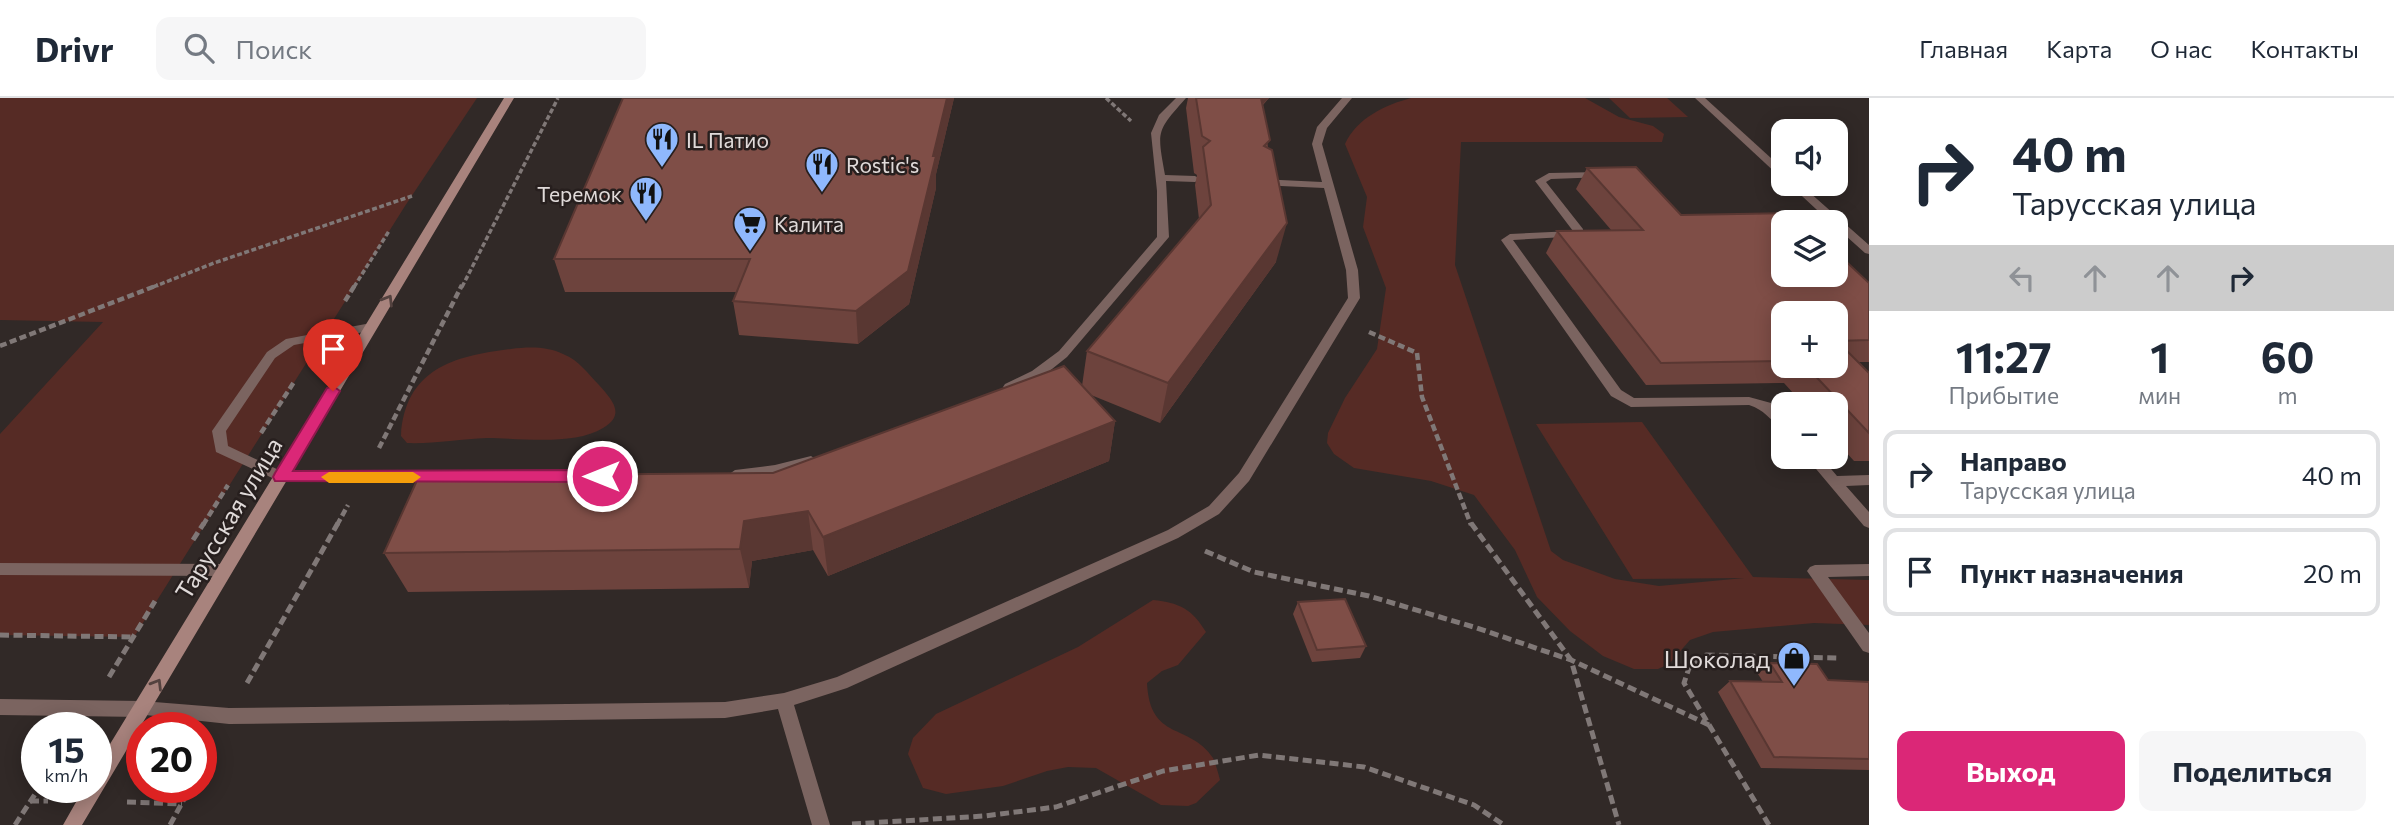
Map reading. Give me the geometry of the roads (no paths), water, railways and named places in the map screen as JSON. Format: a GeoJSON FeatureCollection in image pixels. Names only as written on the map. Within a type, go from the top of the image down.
{"type":"FeatureCollection","features":[{"type":"Feature","properties":{"kind":"main road","name":"Тарусская улица"},"geometry":{"type":"LineString","coordinates":[[112,758],[509,98]]}},
{"type":"Feature","properties":{"kind":"main road","name":"Тарусская улица"},"geometry":{"type":"LineString","coordinates":[[72,825],[85,803]]}},
{"type":"Feature","properties":{"kind":"street"},"geometry":{"type":"LineString","coordinates":[[993,394],[1037,374],[1063,354],[1163,237],[1161,178],[1153,140],[1162,115],[1181,98]]}},
{"type":"Feature","properties":{"kind":"street"},"geometry":{"type":"LineString","coordinates":[[0,707],[142,709],[229,716],[725,710],[784,701],[841,683],[1173,534],[1214,510],[1244,477],[1354,298],[1352,270],[1317,144],[1322,127],[1347,98]]}},
{"type":"Feature","properties":{"kind":"street"},"geometry":{"type":"LineString","coordinates":[[1700,98],[1771,163]]}},
{"type":"Feature","properties":{"kind":"street"},"geometry":{"type":"LineString","coordinates":[[1619,175],[1543,177],[1540,181],[1578,229],[1579,234],[1510,237],[1508,243],[1621,398],[1640,403],[1749,401],[1771,411]]}},
{"type":"Feature","properties":{"kind":"street"},"geometry":{"type":"LineString","coordinates":[[1161,178],[1195,179]]}},
{"type":"Feature","properties":{"kind":"street"},"geometry":{"type":"LineString","coordinates":[[1262,182],[1329,184]]}},
{"type":"Feature","properties":{"kind":"street"},"geometry":{"type":"LineString","coordinates":[[1807,196],[1823,210]]}},
{"type":"Feature","properties":{"kind":"street"},"geometry":{"type":"LineString","coordinates":[[1848,233],[1869,251]]}},
{"type":"Feature","properties":{"kind":"street"},"geometry":{"type":"LineString","coordinates":[[371,327],[290,342],[271,355],[219,431],[221,449],[281,477],[446,477]]}},
{"type":"Feature","properties":{"kind":"street"},"geometry":{"type":"LineString","coordinates":[[721,475],[775,470],[826,456]]}},
{"type":"Feature","properties":{"kind":"street"},"geometry":{"type":"LineString","coordinates":[[1823,469],[1869,522]]}},
{"type":"Feature","properties":{"kind":"street"},"geometry":{"type":"LineString","coordinates":[[1833,481],[1869,480]]}},
{"type":"Feature","properties":{"kind":"street"},"geometry":{"type":"LineString","coordinates":[[0,569],[225,570]]}},
{"type":"Feature","properties":{"kind":"street"},"geometry":{"type":"LineString","coordinates":[[1869,570],[1815,571],[1869,646]]}},
{"type":"Feature","properties":{"kind":"street"},"geometry":{"type":"LineString","coordinates":[[784,701],[821,825]]}},
{"type":"Feature","properties":{"kind":"place","name":"IL Патио"},"geometry":{"type":"Point","coordinates":[662,169]}},
{"type":"Feature","properties":{"kind":"place","name":"Rostic's"},"geometry":{"type":"Point","coordinates":[822,194]}},
{"type":"Feature","properties":{"kind":"place","name":"Теремок"},"geometry":{"type":"Point","coordinates":[646,223]}},
{"type":"Feature","properties":{"kind":"place","name":"Калита"},"geometry":{"type":"Point","coordinates":[750,253]}},
{"type":"Feature","properties":{"kind":"place","name":"Шоколад"},"geometry":{"type":"Point","coordinates":[1794,688]}}]}
